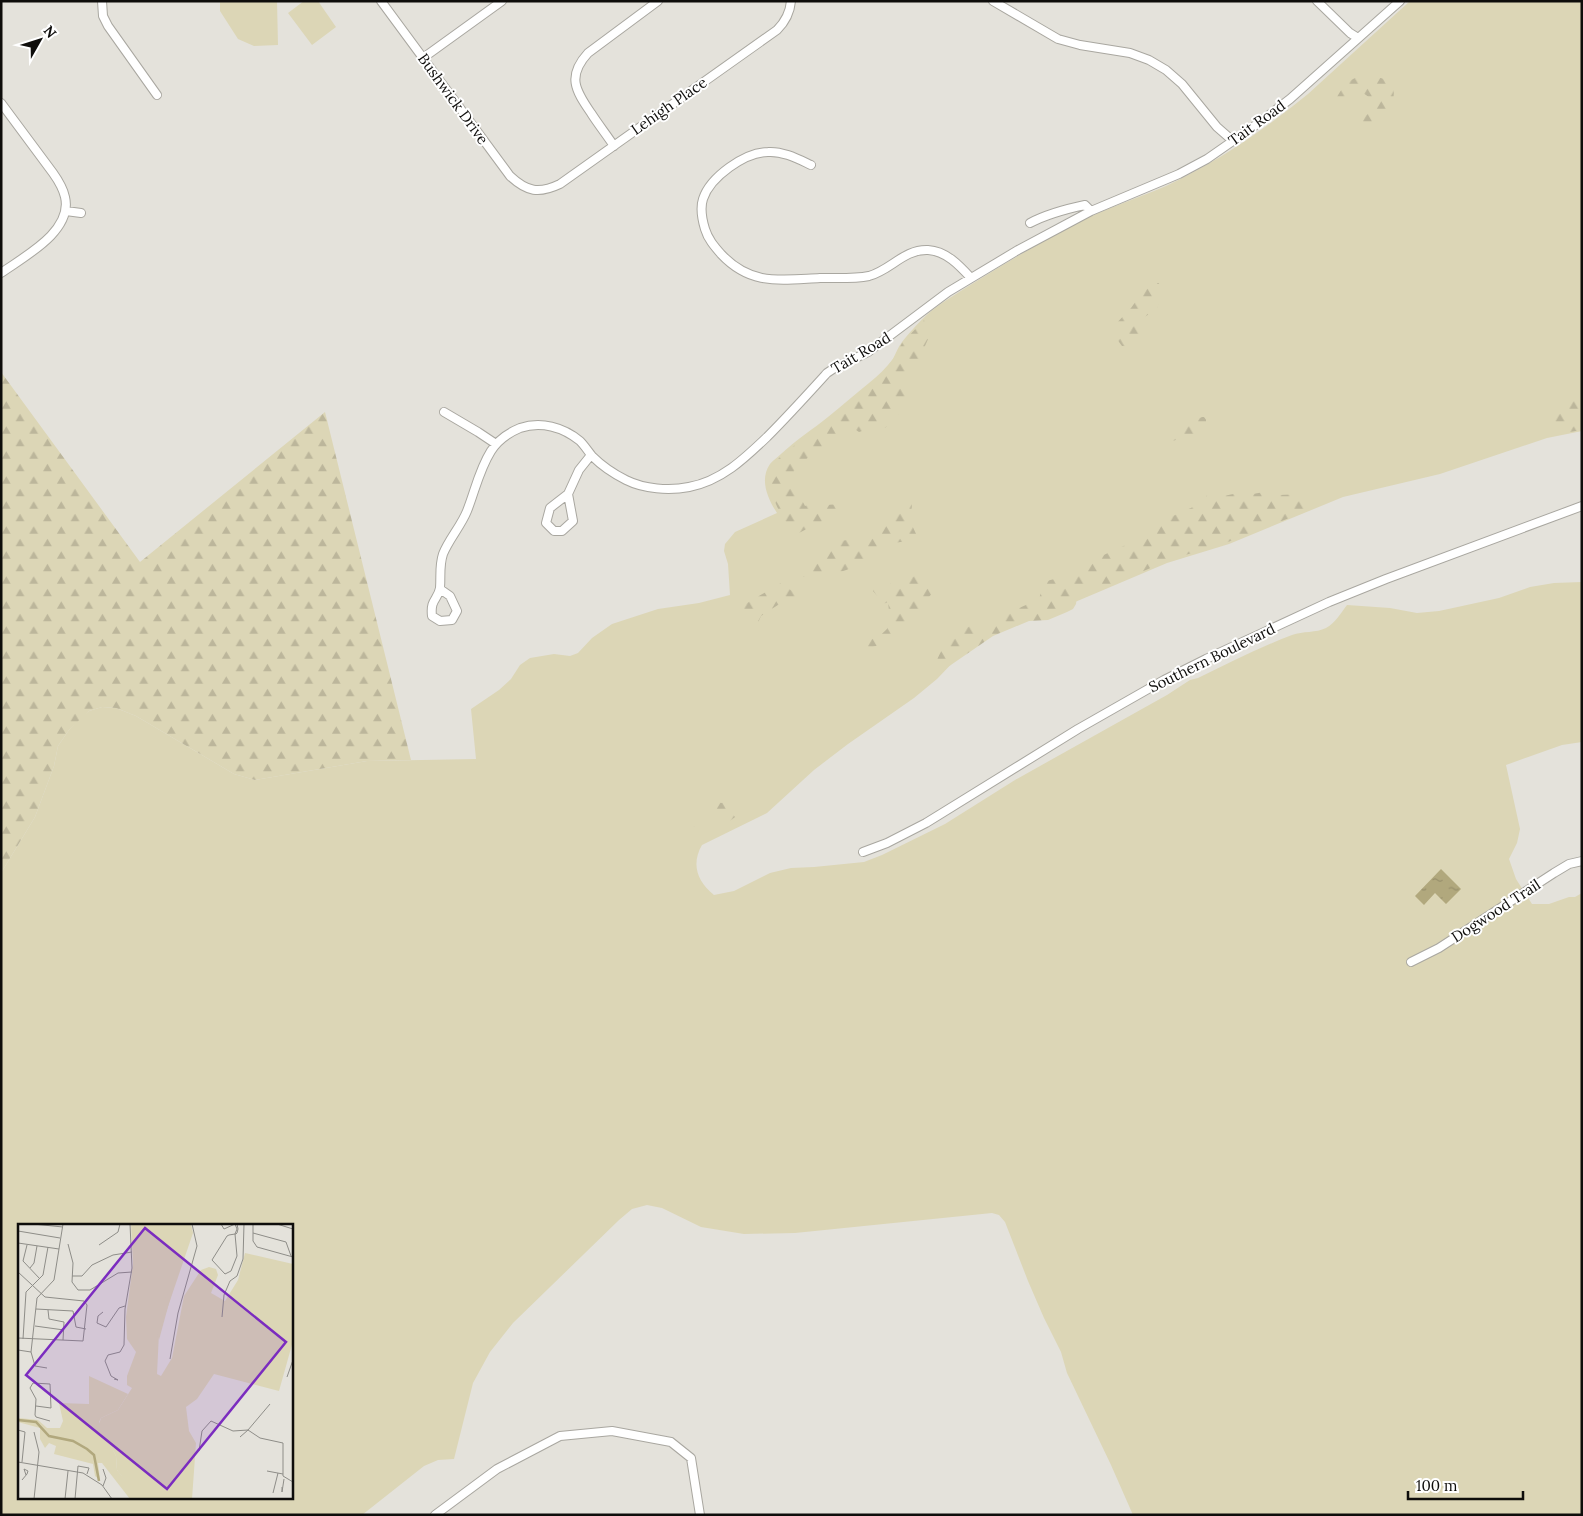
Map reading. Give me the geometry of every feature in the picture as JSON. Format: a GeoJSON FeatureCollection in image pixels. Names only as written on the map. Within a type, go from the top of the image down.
{"type":"FeatureCollection","features":[{"type":"Feature","properties":{"kind":"street"},"geometry":{"type":"LineString","coordinates":[[102,1],[103,16],[108,26],[157,95]]}},
{"type":"Feature","properties":{"kind":"street","name":"Bushwick Drive"},"geometry":{"type":"LineString","coordinates":[[381,1],[510,176],[522,187],[531,190]]}},
{"type":"Feature","properties":{"kind":"street"},"geometry":{"type":"LineString","coordinates":[[486,1],[492,9]]}},
{"type":"Feature","properties":{"kind":"street"},"geometry":{"type":"LineString","coordinates":[[423,58],[502,1]]}},
{"type":"Feature","properties":{"kind":"street"},"geometry":{"type":"LineString","coordinates":[[614,146],[577,92],[575,80],[577,66],[588,53],[658,1]]}},
{"type":"Feature","properties":{"kind":"street","name":"Lehigh Place"},"geometry":{"type":"LineString","coordinates":[[531,190],[545,190],[560,184],[778,30],[786,20],[791,1]]}},
{"type":"Feature","properties":{"kind":"street"},"geometry":{"type":"LineString","coordinates":[[993,1],[1058,39],[1080,45],[1130,53],[1149,60],[1166,70],[1182,84],[1217,127],[1233,141]]}},
{"type":"Feature","properties":{"kind":"street"},"geometry":{"type":"LineString","coordinates":[[1317,1],[1350,33],[1358,38]]}},
{"type":"Feature","properties":{"kind":"street","name":"Tait Road"},"geometry":{"type":"LineString","coordinates":[[496,444],[516,430],[534,425],[543,425],[554,427],[572,435],[612,472],[637,484],[664,489],[691,487],[717,478],[744,459],[789,416],[827,373],[868,352],[948,292],[1018,250],[1091,211],[1179,174],[1207,159],[1290,99],[1400,1]]}},
{"type":"Feature","properties":{"kind":"street"},"geometry":{"type":"LineString","coordinates":[[1,103],[60,185],[65,195],[66,211],[57,230],[1,273]]}},
{"type":"Feature","properties":{"kind":"street"},"geometry":{"type":"LineString","coordinates":[[811,165],[777,152],[760,152],[752,154],[734,164],[712,184],[703,199],[703,223],[715,247],[736,268],[754,277],[775,280],[868,276],[909,254],[925,250],[942,253],[971,278]]}},
{"type":"Feature","properties":{"kind":"street","name":"Tait Road"},"geometry":{"type":"LineString","coordinates":[[1030,223],[1050,214],[1079,206],[1085,205],[1091,211]]}},
{"type":"Feature","properties":{"kind":"street"},"geometry":{"type":"LineString","coordinates":[[66,211],[81,213]]}},
{"type":"Feature","properties":{"kind":"street"},"geometry":{"type":"LineString","coordinates":[[440,589],[440,571],[443,554],[466,513],[481,471],[496,444],[444,412]]}},
{"type":"Feature","properties":{"kind":"street"},"geometry":{"type":"LineString","coordinates":[[568,494],[573,522],[562,531],[554,531],[546,523],[550,508],[568,494],[580,470],[592,455]]}},
{"type":"Feature","properties":{"kind":"street","name":"Southern Boulevard"},"geometry":{"type":"LineString","coordinates":[[863,852],[887,843],[926,823],[1078,729],[1164,680],[1206,659],[1329,602],[1582,506]]}},
{"type":"Feature","properties":{"kind":"street","name":"Dogwood Trail"},"geometry":{"type":"LineString","coordinates":[[1411,962],[1439,948],[1569,864],[1582,861]]}},
{"type":"Feature","properties":{"kind":"street"},"geometry":{"type":"LineString","coordinates":[[436,1515],[497,1469],[560,1436],[612,1431],[671,1442],[691,1458],[700,1515]]}},
{"type":"Feature","properties":{"kind":"green space"},"geometry":{"type":"Polygon","coordinates":[[[220,1],[277,1],[278,45],[254,46],[238,39],[220,11],[220,1]]]}},
{"type":"Feature","properties":{"kind":"green space"},"geometry":{"type":"Polygon","coordinates":[[[304,1],[318,1],[336,27],[312,45],[288,13],[304,1]]]}},
{"type":"Feature","properties":{"kind":"green space"},"geometry":{"type":"Polygon","coordinates":[[[1410,1],[1582,1],[1582,431],[1547,438],[1440,474],[1343,497],[1229,544],[1167,563],[1068,605],[1006,623],[959,656],[937,679],[914,698],[814,770],[767,813],[702,845],[696,865],[703,884],[714,895],[734,891],[770,873],[791,868],[864,862],[882,855],[945,824],[1015,780],[1167,695],[1190,680],[1292,635],[1326,628],[1335,621],[1347,605],[1390,608],[1417,613],[1439,611],[1499,598],[1530,587],[1554,583],[1582,582],[1582,742],[1562,745],[1506,765],[1520,829],[1517,843],[1509,859],[1516,879],[1532,904],[1549,904],[1569,897],[1575,897],[1582,893],[1582,1515],[1133,1515],[1067,1373],[1061,1352],[1028,1281],[1005,1222],[999,1215],[992,1213],[795,1233],[744,1234],[701,1227],[662,1208],[647,1205],[632,1209],[619,1220],[513,1323],[490,1352],[473,1383],[454,1459],[438,1460],[424,1466],[362,1515],[1,1515],[1,873],[35,817],[54,766],[58,746],[69,730],[89,711],[102,707],[116,708],[136,716],[234,774],[255,780],[367,761],[476,759],[471,709],[499,690],[511,679],[520,665],[530,658],[554,654],[570,656],[578,653],[592,638],[612,624],[658,609],[699,603],[730,595],[728,564],[724,551],[725,544],[735,532],[777,513],[768,496],[765,483],[765,476],[770,464],[879,375],[893,359],[911,331],[936,307],[1008,262],[1075,224],[1166,186],[1204,167],[1274,120],[1308,94],[1410,1]]]}},
{"type":"Feature","properties":{"kind":"green space"},"geometry":{"type":"Polygon","coordinates":[[[1374,77],[1384,79],[1391,84],[1394,91],[1393,99],[1385,115],[1378,122],[1362,126],[1359,121],[1374,109],[1367,95],[1358,92],[1341,103],[1334,103],[1345,85],[1355,78],[1374,77]]]}},
{"type":"Feature","properties":{"kind":"green space"},"geometry":{"type":"Polygon","coordinates":[[[1151,280],[1154,283],[1159,283],[1161,299],[1156,310],[1134,324],[1138,332],[1148,328],[1151,334],[1138,344],[1122,346],[1110,330],[1131,308],[1151,280]]]}},
{"type":"Feature","properties":{"kind":"green space"},"geometry":{"type":"Polygon","coordinates":[[[924,320],[929,337],[920,357],[906,376],[908,402],[905,408],[885,428],[878,426],[859,432],[853,428],[848,429],[838,439],[801,463],[796,469],[792,481],[805,506],[810,504],[817,506],[838,505],[840,510],[799,533],[794,530],[783,518],[770,486],[770,477],[775,463],[883,373],[902,343],[924,320]]]}},
{"type":"Feature","properties":{"kind":"green space"},"geometry":{"type":"Polygon","coordinates":[[[1,372],[140,562],[325,412],[411,760],[367,761],[255,780],[234,774],[136,716],[116,708],[102,707],[89,711],[69,730],[58,746],[54,766],[35,817],[1,873],[1,372]]]}},
{"type":"Feature","properties":{"kind":"green space"},"geometry":{"type":"Polygon","coordinates":[[[1576,394],[1582,405],[1582,430],[1557,434],[1553,421],[1555,401],[1576,394]]]}},
{"type":"Feature","properties":{"kind":"green space"},"geometry":{"type":"Polygon","coordinates":[[[1202,417],[1206,419],[1206,426],[1191,436],[1173,441],[1169,439],[1168,434],[1170,431],[1202,417]]]}},
{"type":"Feature","properties":{"kind":"green space"},"geometry":{"type":"Polygon","coordinates":[[[1264,492],[1279,495],[1305,494],[1310,510],[1228,542],[1169,560],[1109,586],[1087,588],[1079,591],[1073,609],[1048,620],[1029,621],[993,636],[929,680],[941,650],[956,633],[972,625],[989,622],[1039,599],[1044,583],[1047,581],[1079,572],[1091,565],[1097,558],[1141,538],[1157,523],[1202,503],[1207,495],[1215,497],[1264,492]]]}},
{"type":"Feature","properties":{"kind":"green space"},"geometry":{"type":"Polygon","coordinates":[[[901,500],[908,501],[912,505],[910,521],[917,540],[893,543],[881,547],[847,570],[803,577],[800,573],[829,546],[867,534],[881,521],[893,514],[896,504],[901,500]]]}},
{"type":"Feature","properties":{"kind":"green space"},"geometry":{"type":"Polygon","coordinates":[[[918,575],[922,576],[933,592],[929,597],[932,609],[906,630],[902,638],[866,649],[861,648],[859,644],[879,636],[887,629],[889,624],[890,619],[887,616],[889,611],[888,602],[881,605],[878,601],[879,598],[873,591],[874,589],[918,575]]]}},
{"type":"Feature","properties":{"kind":"green space"},"geometry":{"type":"Polygon","coordinates":[[[781,583],[795,593],[798,603],[792,606],[781,603],[761,616],[757,625],[751,627],[743,616],[735,610],[781,583]]]}},
{"type":"Feature","properties":{"kind":"green space"},"geometry":{"type":"Polygon","coordinates":[[[715,800],[729,804],[728,809],[735,817],[725,824],[714,828],[690,825],[693,822],[714,826],[719,825],[721,816],[712,810],[715,800]]]}},
{"type":"Feature","properties":{"kind":"water"},"geometry":{"type":"Polygon","coordinates":[[[1441,869],[1461,889],[1446,904],[1435,893],[1424,905],[1415,896],[1441,869]]]}}]}
